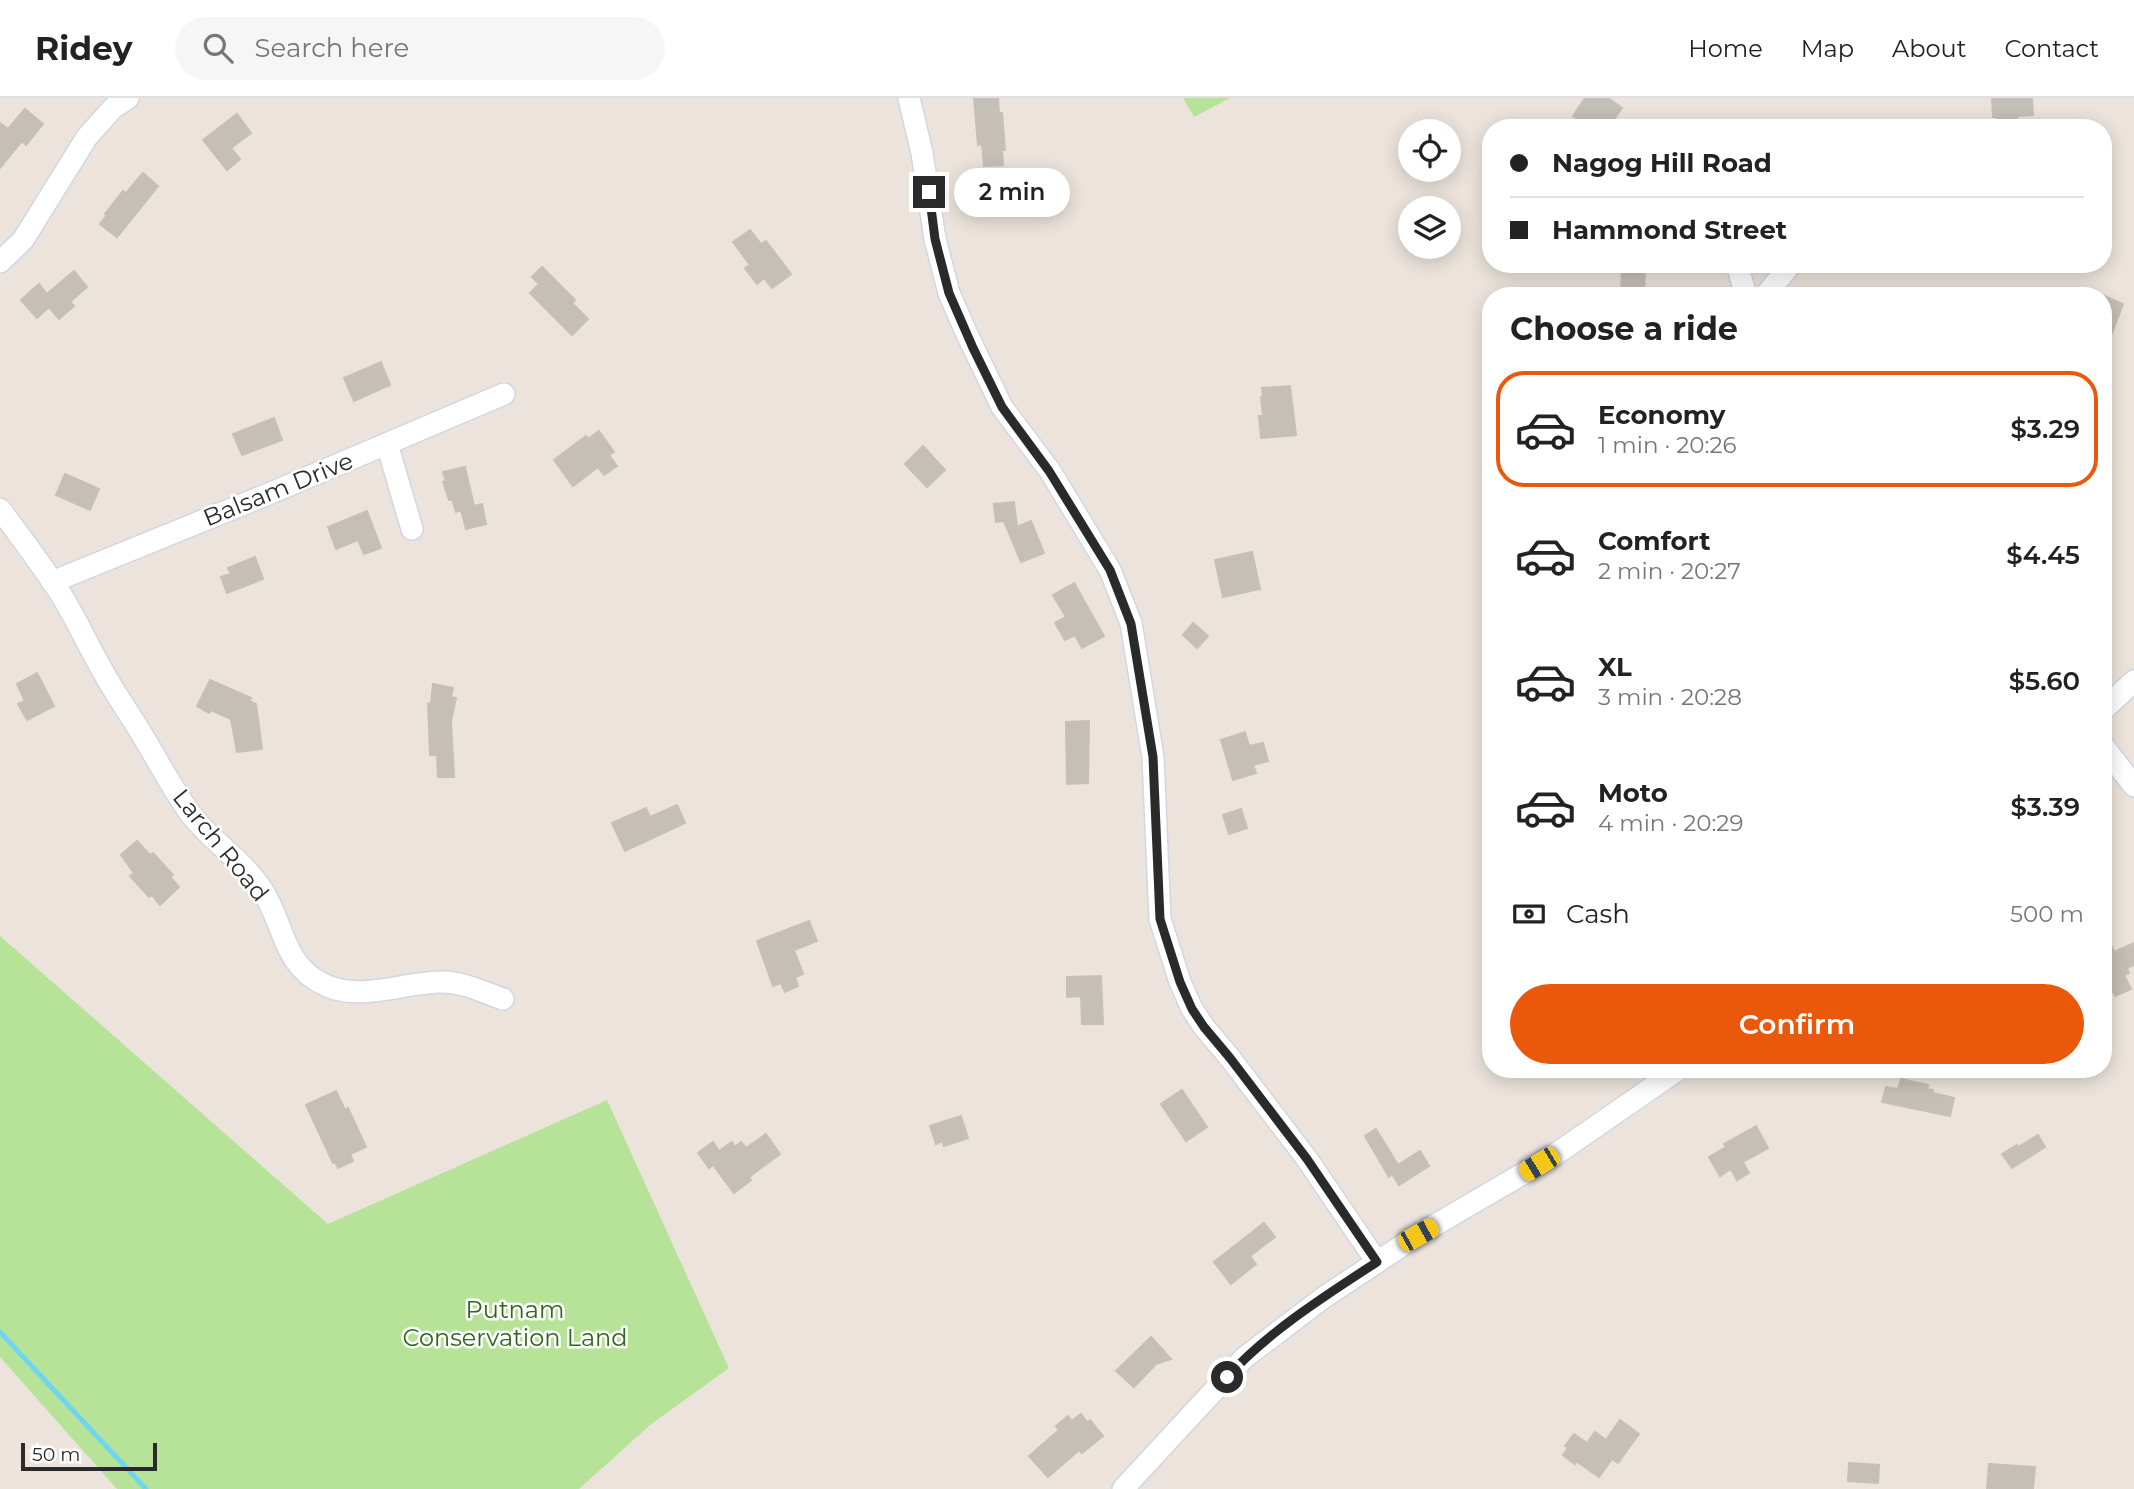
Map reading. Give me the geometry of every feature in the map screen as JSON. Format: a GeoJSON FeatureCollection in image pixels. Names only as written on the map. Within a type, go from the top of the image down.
{"type":"FeatureCollection","features":[{"type":"Feature","properties":{"kind":"street"},"geometry":{"type":"LineString","coordinates":[[0,262],[23,240],[87,136],[113,108],[128,98]]}},
{"type":"Feature","properties":{"kind":"street"},"geometry":{"type":"LineString","coordinates":[[909,98],[922,153],[935,239],[949,293],[1002,407],[1049,471],[1110,570],[1131,624],[1153,757],[1160,919],[1180,982],[1192,1009],[1204,1027],[1307,1159],[1377,1262]]}},
{"type":"Feature","properties":{"kind":"street"},"geometry":{"type":"LineString","coordinates":[[1772,287],[1784,273]]}},
{"type":"Feature","properties":{"kind":"street","name":"Balsam Drive"},"geometry":{"type":"LineString","coordinates":[[52,582],[504,394]]}},
{"type":"Feature","properties":{"kind":"street"},"geometry":{"type":"LineString","coordinates":[[387,444],[412,529]]}},
{"type":"Feature","properties":{"kind":"street","name":"Larch Road"},"geometry":{"type":"LineString","coordinates":[[0,509],[52,582],[107,679],[186,807],[215,842],[258,884],[268,901],[288,951],[302,969],[327,986],[349,991],[450,982],[503,999]]}},
{"type":"Feature","properties":{"kind":"street"},"geometry":{"type":"LineString","coordinates":[[2112,702],[2134,681]]}},
{"type":"Feature","properties":{"kind":"street"},"geometry":{"type":"LineString","coordinates":[[2112,757],[2134,786]]}},
{"type":"Feature","properties":{"kind":"street"},"geometry":{"type":"LineString","coordinates":[[1123,1489],[1244,1358],[1323,1297],[1418,1235],[1553,1156],[1666,1078]]}},
{"type":"Feature","properties":{"kind":"green space"},"geometry":{"type":"Polygon","coordinates":[[[1183,98],[1230,98],[1194,117],[1183,98]]]}},
{"type":"Feature","properties":{"kind":"green space","name":"Putnam Conservation Land"},"geometry":{"type":"Polygon","coordinates":[[[0,936],[328,1224],[607,1100],[729,1368],[650,1425],[579,1489],[117,1489],[0,1357],[0,936]]]}},
{"type":"Feature","properties":{"kind":"building"},"geometry":{"type":"Polygon","coordinates":[[[974,98],[998,98],[1005,150],[1002,150],[1003,165],[984,166],[982,144],[978,145],[974,98]]]}},
{"type":"Feature","properties":{"kind":"building"},"geometry":{"type":"Polygon","coordinates":[[[1585,98],[1608,98],[1622,108],[1614,119],[1577,119],[1573,116],[1585,98]]]}},
{"type":"Feature","properties":{"kind":"building"},"geometry":{"type":"Polygon","coordinates":[[[1992,98],[2032,98],[2033,115],[2017,116],[2017,119],[1993,117],[1992,98]]]}},
{"type":"Feature","properties":{"kind":"building"},"geometry":{"type":"Polygon","coordinates":[[[25,109],[43,124],[26,145],[22,141],[0,168],[0,123],[8,129],[25,109]]]}},
{"type":"Feature","properties":{"kind":"building"},"geometry":{"type":"Polygon","coordinates":[[[237,114],[251,133],[231,148],[240,159],[227,170],[203,140],[237,114]]]}},
{"type":"Feature","properties":{"kind":"building"},"geometry":{"type":"Polygon","coordinates":[[[143,173],[158,186],[117,237],[100,224],[123,191],[126,193],[143,173]]]}},
{"type":"Feature","properties":{"kind":"building"},"geometry":{"type":"Polygon","coordinates":[[[750,230],[761,244],[766,241],[791,274],[772,288],[764,278],[757,284],[745,268],[750,265],[733,242],[750,230]]]}},
{"type":"Feature","properties":{"kind":"building"},"geometry":{"type":"Polygon","coordinates":[[[542,267],[575,300],[572,303],[588,319],[572,335],[530,293],[539,284],[532,277],[542,267]]]}},
{"type":"Feature","properties":{"kind":"building"},"geometry":{"type":"Polygon","coordinates":[[[74,271],[87,287],[70,302],[74,306],[59,319],[49,307],[37,318],[21,300],[39,284],[47,294],[74,271]]]}},
{"type":"Feature","properties":{"kind":"building"},"geometry":{"type":"Polygon","coordinates":[[[1622,273],[1645,273],[1644,287],[1621,287],[1622,273]]]}},
{"type":"Feature","properties":{"kind":"building"},"geometry":{"type":"Polygon","coordinates":[[[2112,299],[2123,304],[2112,333],[2112,299]]]}},
{"type":"Feature","properties":{"kind":"building"},"geometry":{"type":"Polygon","coordinates":[[[381,362],[390,385],[354,401],[344,378],[381,362]]]}},
{"type":"Feature","properties":{"kind":"building"},"geometry":{"type":"Polygon","coordinates":[[[1290,386],[1296,435],[1261,438],[1259,416],[1263,416],[1262,388],[1290,386]]]}},
{"type":"Feature","properties":{"kind":"building"},"geometry":{"type":"Polygon","coordinates":[[[274,418],[282,440],[242,455],[233,434],[274,418]]]}},
{"type":"Feature","properties":{"kind":"building"},"geometry":{"type":"Polygon","coordinates":[[[599,431],[614,452],[609,455],[617,466],[604,475],[598,467],[573,486],[554,460],[586,436],[588,439],[599,431]]]}},
{"type":"Feature","properties":{"kind":"building"},"geometry":{"type":"Polygon","coordinates":[[[923,446],[945,470],[927,487],[905,464],[923,446]]]}},
{"type":"Feature","properties":{"kind":"building"},"geometry":{"type":"Polygon","coordinates":[[[465,467],[474,506],[482,504],[486,524],[466,529],[461,510],[456,512],[443,482],[446,481],[443,472],[465,467]]]}},
{"type":"Feature","properties":{"kind":"building"},"geometry":{"type":"Polygon","coordinates":[[[65,474],[99,489],[90,510],[56,495],[65,474]]]}},
{"type":"Feature","properties":{"kind":"building"},"geometry":{"type":"Polygon","coordinates":[[[1014,502],[1017,527],[1031,521],[1044,553],[1021,562],[1004,521],[996,522],[994,504],[1014,502]]]}},
{"type":"Feature","properties":{"kind":"building"},"geometry":{"type":"Polygon","coordinates":[[[367,511],[381,548],[364,554],[358,540],[336,549],[328,527],[367,511]]]}},
{"type":"Feature","properties":{"kind":"building"},"geometry":{"type":"Polygon","coordinates":[[[1252,552],[1260,589],[1223,597],[1215,560],[1252,552]]]}},
{"type":"Feature","properties":{"kind":"building"},"geometry":{"type":"Polygon","coordinates":[[[255,557],[263,579],[227,593],[221,577],[231,574],[228,568],[255,557]]]}},
{"type":"Feature","properties":{"kind":"building"},"geometry":{"type":"Polygon","coordinates":[[[1074,583],[1104,636],[1082,648],[1075,635],[1065,640],[1055,623],[1066,617],[1053,595],[1074,583]]]}},
{"type":"Feature","properties":{"kind":"building"},"geometry":{"type":"Polygon","coordinates":[[[1193,623],[1208,636],[1197,648],[1183,635],[1193,623]]]}},
{"type":"Feature","properties":{"kind":"building"},"geometry":{"type":"Polygon","coordinates":[[[37,673],[54,706],[27,720],[18,704],[25,701],[17,684],[37,673]]]}},
{"type":"Feature","properties":{"kind":"building"},"geometry":{"type":"Polygon","coordinates":[[[210,680],[251,698],[249,701],[256,704],[262,749],[237,752],[231,719],[211,710],[209,713],[197,706],[210,680]]]}},
{"type":"Feature","properties":{"kind":"building"},"geometry":{"type":"Polygon","coordinates":[[[433,684],[453,688],[451,697],[456,698],[451,721],[454,777],[438,777],[437,755],[430,755],[428,704],[431,703],[433,684]]]}},
{"type":"Feature","properties":{"kind":"building"},"geometry":{"type":"Polygon","coordinates":[[[1089,721],[1088,783],[1067,784],[1066,722],[1089,721]]]}},
{"type":"Feature","properties":{"kind":"building"},"geometry":{"type":"Polygon","coordinates":[[[1245,732],[1249,746],[1263,743],[1268,761],[1253,765],[1256,773],[1233,780],[1221,740],[1245,732]]]}},
{"type":"Feature","properties":{"kind":"building"},"geometry":{"type":"Polygon","coordinates":[[[677,805],[685,823],[625,851],[612,823],[646,808],[650,817],[677,805]]]}},
{"type":"Feature","properties":{"kind":"building"},"geometry":{"type":"Polygon","coordinates":[[[1241,809],[1247,828],[1229,834],[1223,815],[1241,809]]]}},
{"type":"Feature","properties":{"kind":"building"},"geometry":{"type":"Polygon","coordinates":[[[137,841],[150,855],[153,853],[173,875],[170,877],[179,887],[160,905],[130,876],[134,873],[121,855],[137,841]]]}},
{"type":"Feature","properties":{"kind":"building"},"geometry":{"type":"Polygon","coordinates":[[[809,921],[817,941],[794,950],[803,974],[795,977],[798,986],[785,992],[781,983],[773,986],[757,941],[809,921]]]}},
{"type":"Feature","properties":{"kind":"building"},"geometry":{"type":"Polygon","coordinates":[[[2134,943],[2134,965],[2127,968],[2129,973],[2124,975],[2131,989],[2115,996],[2112,989],[2112,947],[2114,952],[2134,943]]]}},
{"type":"Feature","properties":{"kind":"building"},"geometry":{"type":"Polygon","coordinates":[[[1101,976],[1103,1024],[1082,1024],[1081,996],[1067,997],[1067,977],[1101,976]]]}},
{"type":"Feature","properties":{"kind":"building"},"geometry":{"type":"Polygon","coordinates":[[[1901,1079],[1928,1085],[1927,1089],[1933,1090],[1933,1093],[1954,1098],[1950,1116],[1882,1102],[1886,1087],[1898,1089],[1901,1079]]]}},
{"type":"Feature","properties":{"kind":"building"},"geometry":{"type":"Polygon","coordinates":[[[1182,1090],[1207,1127],[1186,1141],[1161,1104],[1182,1090]]]}},
{"type":"Feature","properties":{"kind":"building"},"geometry":{"type":"Polygon","coordinates":[[[336,1091],[345,1110],[348,1108],[366,1147],[350,1154],[353,1161],[338,1168],[335,1162],[333,1163],[306,1105],[336,1091]]]}},
{"type":"Feature","properties":{"kind":"building"},"geometry":{"type":"Polygon","coordinates":[[[961,1116],[968,1138],[944,1146],[942,1141],[936,1144],[930,1126],[961,1116]]]}},
{"type":"Feature","properties":{"kind":"building"},"geometry":{"type":"Polygon","coordinates":[[[1756,1126],[1768,1148],[1743,1162],[1749,1173],[1737,1180],[1731,1169],[1720,1176],[1709,1157],[1726,1147],[1724,1144],[1756,1126]]]}},
{"type":"Feature","properties":{"kind":"building"},"geometry":{"type":"Polygon","coordinates":[[[1376,1129],[1398,1165],[1420,1151],[1429,1166],[1399,1185],[1392,1174],[1389,1177],[1365,1136],[1376,1129]]]}},
{"type":"Feature","properties":{"kind":"building"},"geometry":{"type":"Polygon","coordinates":[[[766,1134],[780,1154],[749,1177],[751,1180],[734,1193],[713,1165],[709,1168],[698,1153],[713,1142],[719,1151],[732,1142],[735,1147],[741,1142],[746,1148],[766,1134]]]}},
{"type":"Feature","properties":{"kind":"building"},"geometry":{"type":"Polygon","coordinates":[[[2038,1135],[2045,1147],[2012,1168],[2002,1154],[2038,1135]]]}},
{"type":"Feature","properties":{"kind":"building"},"geometry":{"type":"Polygon","coordinates":[[[1264,1223],[1275,1237],[1250,1256],[1256,1264],[1231,1284],[1214,1262],[1264,1223]]]}},
{"type":"Feature","properties":{"kind":"building"},"geometry":{"type":"Polygon","coordinates":[[[1151,1337],[1171,1359],[1156,1364],[1134,1387],[1116,1371],[1151,1337]]]}},
{"type":"Feature","properties":{"kind":"building"},"geometry":{"type":"Polygon","coordinates":[[[1081,1414],[1087,1422],[1090,1420],[1103,1436],[1082,1453],[1079,1450],[1048,1477],[1029,1456],[1059,1430],[1056,1426],[1068,1416],[1072,1421],[1081,1414]]]}},
{"type":"Feature","properties":{"kind":"building"},"geometry":{"type":"Polygon","coordinates":[[[1620,1420],[1639,1434],[1618,1463],[1612,1459],[1599,1477],[1563,1455],[1568,1448],[1565,1446],[1574,1434],[1587,1443],[1595,1432],[1606,1440],[1620,1420]]]}},
{"type":"Feature","properties":{"kind":"building"},"geometry":{"type":"Polygon","coordinates":[[[1849,1463],[1879,1465],[1878,1483],[1848,1481],[1849,1463]]]}},
{"type":"Feature","properties":{"kind":"building"},"geometry":{"type":"Polygon","coordinates":[[[1989,1464],[2035,1467],[2033,1489],[1987,1489],[1989,1464]]]}},
{"type":"Feature","properties":{"kind":"waterway"},"geometry":{"type":"LineString","coordinates":[[0,1332],[146,1489]]}},
{"type":"Feature","properties":{"kind":"route"},"geometry":{"type":"LineString","coordinates":[[929,192],[935,239],[949,293],[973,348],[1002,407],[1079,516],[1110,570],[1131,624],[1153,757],[1160,919],[1180,982],[1192,1009],[1204,1027],[1307,1159],[1377,1262],[1323,1297],[1244,1358],[1227,1377]]}}]}
